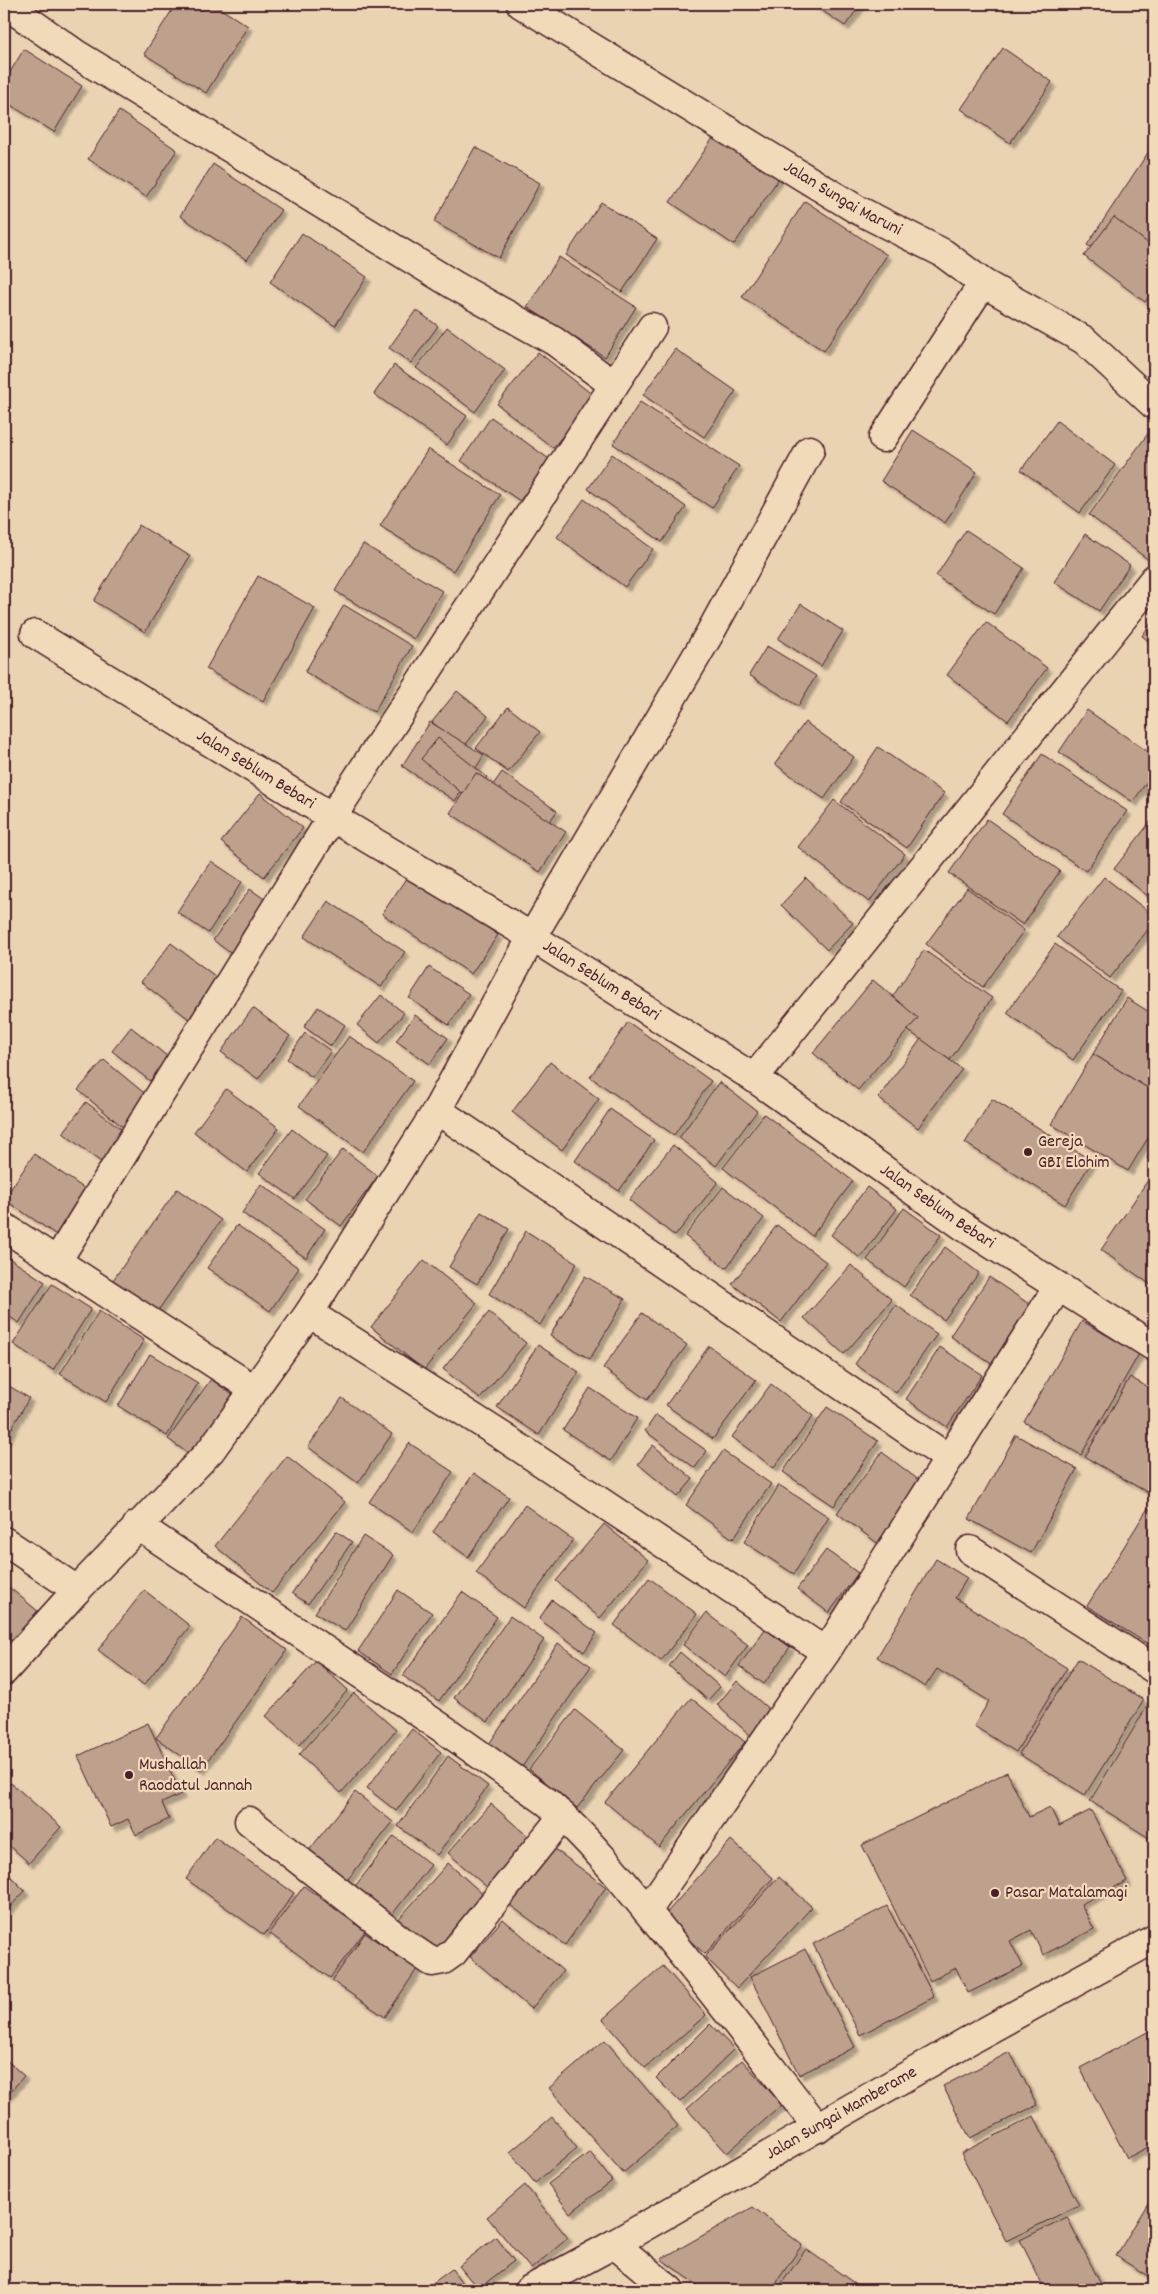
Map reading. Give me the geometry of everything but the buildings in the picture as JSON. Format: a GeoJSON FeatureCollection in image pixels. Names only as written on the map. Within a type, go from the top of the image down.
{"type":"FeatureCollection","features":[{"type":"Feature","properties":{"kind":"street"},"geometry":{"type":"LineString","coordinates":[[5,4],[76,54],[454,285],[554,341],[614,384]]}},
{"type":"Feature","properties":{"kind":"street","name":"Jalan Sungai Maruni"},"geometry":{"type":"LineString","coordinates":[[521,4],[856,209],[943,253],[983,283],[1084,340],[1154,405]]}},
{"type":"Feature","properties":{"kind":"street"},"geometry":{"type":"LineString","coordinates":[[883,438],[983,283]]}},
{"type":"Feature","properties":{"kind":"street"},"geometry":{"type":"LineString","coordinates":[[58,1261],[332,818],[652,327]]}},
{"type":"Feature","properties":{"kind":"street"},"geometry":{"type":"LineString","coordinates":[[4,1671],[77,1590],[210,1450],[309,1313],[437,1110],[532,937],[710,633],[810,450]]}},
{"type":"Feature","properties":{"kind":"street"},"geometry":{"type":"LineString","coordinates":[[754,1078],[1154,579]]}},
{"type":"Feature","properties":{"kind":"street","name":"Jalan Seblum Bebari"},"geometry":{"type":"LineString","coordinates":[[35,634],[332,818],[532,937],[754,1078],[966,1228],[1154,1347]]}},
{"type":"Feature","properties":{"kind":"street"},"geometry":{"type":"LineString","coordinates":[[437,1110],[948,1458]]}},
{"type":"Feature","properties":{"kind":"street"},"geometry":{"type":"LineString","coordinates":[[4,1228],[58,1261],[255,1390]]}},
{"type":"Feature","properties":{"kind":"street"},"geometry":{"type":"LineString","coordinates":[[647,1911],[826,1652],[1058,1287]]}},
{"type":"Feature","properties":{"kind":"street"},"geometry":{"type":"LineString","coordinates":[[309,1313],[502,1436],[826,1652]]}},
{"type":"Feature","properties":{"kind":"street"},"geometry":{"type":"LineString","coordinates":[[137,1526],[445,1730],[547,1802],[563,1816],[595,1849],[647,1911],[818,2128]]}},
{"type":"Feature","properties":{"kind":"street"},"geometry":{"type":"LineString","coordinates":[[4,1541],[77,1590]]}},
{"type":"Feature","properties":{"kind":"street"},"geometry":{"type":"LineString","coordinates":[[970,1550],[1154,1669]]}},
{"type":"Feature","properties":{"kind":"street"},"geometry":{"type":"LineString","coordinates":[[249,1821],[407,1945],[432,1962],[442,1960],[453,1953],[563,1816]]}},
{"type":"Feature","properties":{"kind":"street","name":"Jalan Sungai Mamberame"},"geometry":{"type":"LineString","coordinates":[[530,2290],[818,2128],[966,2042],[1154,1939]]}},
{"type":"Feature","properties":{"kind":"street"},"geometry":{"type":"LineString","coordinates":[[614,2244],[670,2290]]}},
{"type":"Feature","properties":{"kind":"place","name":"Gereja GBI Elohim"},"geometry":{"type":"Point","coordinates":[1028,1152]}},
{"type":"Feature","properties":{"kind":"place","name":"Mushallah Raodatul Jannah"},"geometry":{"type":"Point","coordinates":[129,1775]}},
{"type":"Feature","properties":{"kind":"place","name":"Pasar Matalamagi"},"geometry":{"type":"Point","coordinates":[995,1893]}}]}
